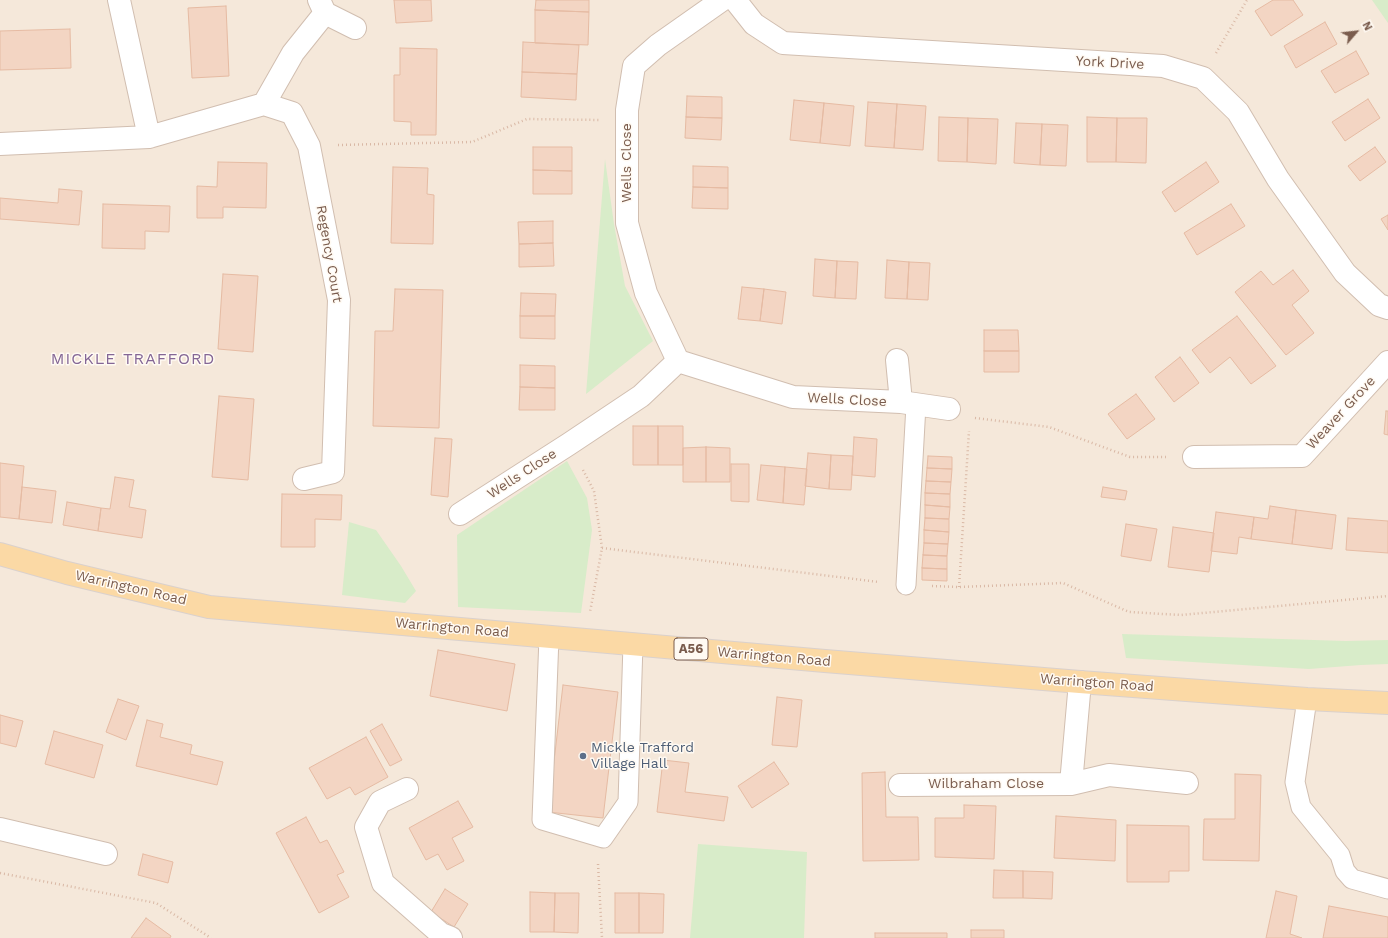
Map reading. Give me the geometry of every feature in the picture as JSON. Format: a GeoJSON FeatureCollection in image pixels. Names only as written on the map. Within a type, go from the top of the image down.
{"type":"FeatureCollection","features":[{"type":"Feature","properties":{"kind":"main road","name":"Warrington Road"},"geometry":{"type":"LineString","coordinates":[[0,554],[67,573],[209,607],[1080,682],[1307,699],[1388,703]]}},
{"type":"Feature","properties":{"kind":"street"},"geometry":{"type":"LineString","coordinates":[[119,0],[148,137]]}},
{"type":"Feature","properties":{"kind":"street","name":"Wells Close"},"geometry":{"type":"LineString","coordinates":[[722,0],[658,45],[634,66],[628,110],[627,223],[646,293],[678,362],[793,397],[908,404],[949,410]]}},
{"type":"Feature","properties":{"kind":"street","name":"York Drive"},"geometry":{"type":"LineString","coordinates":[[735,0],[754,24],[783,43],[1163,66],[1203,78],[1238,112],[1278,179],[1345,273],[1379,305],[1388,308]]}},
{"type":"Feature","properties":{"kind":"street"},"geometry":{"type":"LineString","coordinates":[[0,144],[148,137],[264,104],[322,6],[355,28]]}},
{"type":"Feature","properties":{"kind":"street","name":"Regency Court"},"geometry":{"type":"LineString","coordinates":[[264,104],[292,113],[309,146],[339,300],[333,472],[304,479]]}},
{"type":"Feature","properties":{"kind":"street","name":"Wells Close"},"geometry":{"type":"LineString","coordinates":[[897,360],[908,404]]}},
{"type":"Feature","properties":{"kind":"street","name":"Wells Close"},"geometry":{"type":"LineString","coordinates":[[460,514],[641,396],[678,362]]}},
{"type":"Feature","properties":{"kind":"street","name":"Weaver Grove"},"geometry":{"type":"LineString","coordinates":[[1194,457],[1302,456],[1388,362]]}},
{"type":"Feature","properties":{"kind":"street"},"geometry":{"type":"LineString","coordinates":[[1071,784],[1080,682]]}},
{"type":"Feature","properties":{"kind":"street","name":"Wilbraham Close"},"geometry":{"type":"LineString","coordinates":[[900,785],[1071,784],[1109,775],[1187,783]]}},
{"type":"Feature","properties":{"kind":"street"},"geometry":{"type":"LineString","coordinates":[[407,789],[380,802],[366,827],[383,884],[441,934],[451,938]]}},
{"type":"Feature","properties":{"kind":"street"},"geometry":{"type":"LineString","coordinates":[[0,829],[106,854]]}},
{"type":"Feature","properties":{"kind":"lane"},"geometry":{"type":"LineString","coordinates":[[906,585],[908,404]]}},
{"type":"Feature","properties":{"kind":"lane"},"geometry":{"type":"LineString","coordinates":[[549,637],[542,820],[603,838],[628,802],[633,644]]}},
{"type":"Feature","properties":{"kind":"lane"},"geometry":{"type":"LineString","coordinates":[[1307,699],[1295,782],[1301,807],[1340,855],[1345,871],[1352,879],[1388,889]]}},
{"type":"Feature","properties":{"kind":"path"},"geometry":{"type":"LineString","coordinates":[[1203,78],[1247,0]]}},
{"type":"Feature","properties":{"kind":"path"},"geometry":{"type":"LineString","coordinates":[[309,146],[472,142],[527,119],[627,120]]}},
{"type":"Feature","properties":{"kind":"path"},"geometry":{"type":"LineString","coordinates":[[970,417],[1050,427],[1130,457],[1194,457]]}},
{"type":"Feature","properties":{"kind":"path"},"geometry":{"type":"LineString","coordinates":[[959,587],[969,425]]}},
{"type":"Feature","properties":{"kind":"path"},"geometry":{"type":"LineString","coordinates":[[569,444],[594,491],[602,548],[584,640]]}},
{"type":"Feature","properties":{"kind":"path"},"geometry":{"type":"LineString","coordinates":[[602,548],[906,585],[959,587],[1063,583],[1129,612],[1181,615],[1388,596]]}},
{"type":"Feature","properties":{"kind":"path"},"geometry":{"type":"LineString","coordinates":[[602,938],[597,868],[603,838]]}},
{"type":"Feature","properties":{"kind":"path"},"geometry":{"type":"LineString","coordinates":[[0,873],[156,903],[211,938]]}},
{"type":"Feature","properties":{"kind":"shaded area"},"geometry":{"type":"Polygon","coordinates":[[[0,0],[1388,0],[1388,938],[0,938],[0,0]]]}},
{"type":"Feature","properties":{"kind":"green space"},"geometry":{"type":"Polygon","coordinates":[[[1372,0],[1388,0],[1388,23],[1372,0]]]}},
{"type":"Feature","properties":{"kind":"green space"},"geometry":{"type":"Polygon","coordinates":[[[605,159],[614,224],[625,286],[653,341],[586,394],[605,159]]]}},
{"type":"Feature","properties":{"kind":"green space"},"geometry":{"type":"Polygon","coordinates":[[[567,461],[587,498],[592,530],[581,613],[458,607],[457,535],[567,461]]]}},
{"type":"Feature","properties":{"kind":"green space"},"geometry":{"type":"Polygon","coordinates":[[[349,522],[376,530],[401,566],[416,591],[405,603],[342,595],[349,522]]]}},
{"type":"Feature","properties":{"kind":"green space"},"geometry":{"type":"Polygon","coordinates":[[[1122,634],[1346,641],[1388,640],[1388,664],[1309,669],[1126,658],[1122,634]]]}},
{"type":"Feature","properties":{"kind":"green space"},"geometry":{"type":"Polygon","coordinates":[[[698,844],[807,852],[804,938],[690,938],[698,844]]]}},
{"type":"Feature","properties":{"kind":"building"},"geometry":{"type":"Polygon","coordinates":[[[394,0],[431,0],[432,21],[396,23],[394,0]]]}},
{"type":"Feature","properties":{"kind":"building"},"geometry":{"type":"Polygon","coordinates":[[[536,0],[589,0],[589,12],[535,10],[536,0]]]}},
{"type":"Feature","properties":{"kind":"building"},"geometry":{"type":"Polygon","coordinates":[[[1273,0],[1293,0],[1303,15],[1271,36],[1255,11],[1273,0]]]}},
{"type":"Feature","properties":{"kind":"building"},"geometry":{"type":"Polygon","coordinates":[[[226,6],[229,76],[192,78],[188,8],[226,6]]]}},
{"type":"Feature","properties":{"kind":"building"},"geometry":{"type":"Polygon","coordinates":[[[535,10],[589,12],[588,45],[535,43],[535,10]]]}},
{"type":"Feature","properties":{"kind":"building"},"geometry":{"type":"Polygon","coordinates":[[[1325,22],[1337,44],[1296,68],[1284,46],[1325,22]]]}},
{"type":"Feature","properties":{"kind":"building"},"geometry":{"type":"Polygon","coordinates":[[[70,29],[71,68],[0,70],[0,31],[70,29]]]}},
{"type":"Feature","properties":{"kind":"building"},"geometry":{"type":"Polygon","coordinates":[[[523,42],[579,45],[577,74],[522,72],[523,42]]]}},
{"type":"Feature","properties":{"kind":"building"},"geometry":{"type":"Polygon","coordinates":[[[400,48],[437,49],[436,135],[411,135],[411,122],[394,121],[394,75],[400,75],[400,48]]]}},
{"type":"Feature","properties":{"kind":"building"},"geometry":{"type":"Polygon","coordinates":[[[1356,51],[1369,74],[1335,93],[1321,71],[1356,51]]]}},
{"type":"Feature","properties":{"kind":"building"},"geometry":{"type":"Polygon","coordinates":[[[522,72],[577,74],[576,100],[521,97],[522,72]]]}},
{"type":"Feature","properties":{"kind":"building"},"geometry":{"type":"Polygon","coordinates":[[[687,96],[722,97],[722,118],[686,117],[687,96]]]}},
{"type":"Feature","properties":{"kind":"building"},"geometry":{"type":"Polygon","coordinates":[[[1368,99],[1380,118],[1345,141],[1332,122],[1368,99]]]}},
{"type":"Feature","properties":{"kind":"building"},"geometry":{"type":"Polygon","coordinates":[[[794,100],[824,103],[820,143],[790,140],[794,100]]]}},
{"type":"Feature","properties":{"kind":"building"},"geometry":{"type":"Polygon","coordinates":[[[868,102],[897,104],[894,148],[865,146],[868,102]]]}},
{"type":"Feature","properties":{"kind":"building"},"geometry":{"type":"Polygon","coordinates":[[[824,103],[854,106],[850,146],[820,143],[824,103]]]}},
{"type":"Feature","properties":{"kind":"building"},"geometry":{"type":"Polygon","coordinates":[[[897,104],[926,106],[923,150],[894,148],[897,104]]]}},
{"type":"Feature","properties":{"kind":"building"},"geometry":{"type":"Polygon","coordinates":[[[686,117],[722,118],[721,140],[685,138],[686,117]]]}},
{"type":"Feature","properties":{"kind":"building"},"geometry":{"type":"Polygon","coordinates":[[[939,117],[968,118],[967,162],[938,161],[939,117]]]}},
{"type":"Feature","properties":{"kind":"building"},"geometry":{"type":"Polygon","coordinates":[[[1087,117],[1117,118],[1116,162],[1087,162],[1087,117]]]}},
{"type":"Feature","properties":{"kind":"building"},"geometry":{"type":"Polygon","coordinates":[[[968,118],[998,119],[996,164],[967,162],[968,118]]]}},
{"type":"Feature","properties":{"kind":"building"},"geometry":{"type":"Polygon","coordinates":[[[1117,118],[1147,118],[1146,163],[1116,162],[1117,118]]]}},
{"type":"Feature","properties":{"kind":"building"},"geometry":{"type":"Polygon","coordinates":[[[1016,123],[1042,124],[1040,165],[1014,163],[1016,123]]]}},
{"type":"Feature","properties":{"kind":"building"},"geometry":{"type":"Polygon","coordinates":[[[1042,124],[1068,125],[1066,166],[1040,165],[1042,124]]]}},
{"type":"Feature","properties":{"kind":"building"},"geometry":{"type":"Polygon","coordinates":[[[533,147],[572,147],[572,171],[533,170],[533,147]]]}},
{"type":"Feature","properties":{"kind":"building"},"geometry":{"type":"Polygon","coordinates":[[[1375,147],[1386,162],[1360,181],[1348,166],[1375,147]]]}},
{"type":"Feature","properties":{"kind":"building"},"geometry":{"type":"Polygon","coordinates":[[[218,162],[267,163],[266,208],[223,207],[223,218],[197,218],[197,186],[217,187],[218,162]]]}},
{"type":"Feature","properties":{"kind":"building"},"geometry":{"type":"Polygon","coordinates":[[[1206,162],[1219,182],[1175,212],[1162,192],[1206,162]]]}},
{"type":"Feature","properties":{"kind":"building"},"geometry":{"type":"Polygon","coordinates":[[[693,166],[728,167],[728,188],[693,187],[693,166]]]}},
{"type":"Feature","properties":{"kind":"building"},"geometry":{"type":"Polygon","coordinates":[[[393,167],[428,168],[427,194],[434,195],[433,244],[391,243],[393,167]]]}},
{"type":"Feature","properties":{"kind":"building"},"geometry":{"type":"Polygon","coordinates":[[[533,170],[572,171],[572,194],[533,194],[533,170]]]}},
{"type":"Feature","properties":{"kind":"building"},"geometry":{"type":"Polygon","coordinates":[[[693,187],[728,188],[728,209],[692,208],[693,187]]]}},
{"type":"Feature","properties":{"kind":"building"},"geometry":{"type":"Polygon","coordinates":[[[59,189],[82,191],[79,225],[0,219],[0,198],[58,203],[59,189]]]}},
{"type":"Feature","properties":{"kind":"building"},"geometry":{"type":"Polygon","coordinates":[[[103,204],[170,206],[169,232],[145,231],[145,249],[102,248],[103,204]]]}},
{"type":"Feature","properties":{"kind":"building"},"geometry":{"type":"Polygon","coordinates":[[[1231,204],[1245,226],[1197,255],[1184,233],[1231,204]]]}},
{"type":"Feature","properties":{"kind":"building"},"geometry":{"type":"Polygon","coordinates":[[[1388,215],[1388,230],[1381,219],[1388,215]]]}},
{"type":"Feature","properties":{"kind":"building"},"geometry":{"type":"Polygon","coordinates":[[[553,221],[553,243],[519,244],[518,222],[553,221]]]}},
{"type":"Feature","properties":{"kind":"building"},"geometry":{"type":"Polygon","coordinates":[[[553,243],[554,266],[519,267],[519,244],[553,243]]]}},
{"type":"Feature","properties":{"kind":"building"},"geometry":{"type":"Polygon","coordinates":[[[815,259],[837,261],[835,298],[813,296],[815,259]]]}},
{"type":"Feature","properties":{"kind":"building"},"geometry":{"type":"Polygon","coordinates":[[[887,260],[909,262],[907,299],[885,298],[887,260]]]}},
{"type":"Feature","properties":{"kind":"building"},"geometry":{"type":"Polygon","coordinates":[[[837,261],[858,262],[856,299],[835,298],[837,261]]]}},
{"type":"Feature","properties":{"kind":"building"},"geometry":{"type":"Polygon","coordinates":[[[909,262],[930,263],[928,300],[907,299],[909,262]]]}},
{"type":"Feature","properties":{"kind":"building"},"geometry":{"type":"Polygon","coordinates":[[[1293,270],[1309,291],[1292,305],[1314,333],[1286,355],[1235,292],[1261,271],[1273,285],[1293,270]]]}},
{"type":"Feature","properties":{"kind":"building"},"geometry":{"type":"Polygon","coordinates":[[[223,274],[258,276],[253,352],[218,349],[223,274]]]}},
{"type":"Feature","properties":{"kind":"building"},"geometry":{"type":"Polygon","coordinates":[[[742,287],[764,289],[760,321],[738,319],[742,287]]]}},
{"type":"Feature","properties":{"kind":"building"},"geometry":{"type":"Polygon","coordinates":[[[395,289],[443,290],[439,428],[373,426],[375,331],[393,331],[395,289]]]}},
{"type":"Feature","properties":{"kind":"building"},"geometry":{"type":"Polygon","coordinates":[[[764,289],[786,292],[782,324],[760,321],[764,289]]]}},
{"type":"Feature","properties":{"kind":"building"},"geometry":{"type":"Polygon","coordinates":[[[521,293],[556,294],[555,316],[520,316],[521,293]]]}},
{"type":"Feature","properties":{"kind":"building"},"geometry":{"type":"Polygon","coordinates":[[[520,316],[555,316],[555,339],[520,338],[520,316]]]}},
{"type":"Feature","properties":{"kind":"building"},"geometry":{"type":"Polygon","coordinates":[[[1237,316],[1276,366],[1251,384],[1230,357],[1210,373],[1192,350],[1237,316]]]}},
{"type":"Feature","properties":{"kind":"building"},"geometry":{"type":"Polygon","coordinates":[[[984,330],[1018,330],[1019,351],[984,351],[984,330]]]}},
{"type":"Feature","properties":{"kind":"building"},"geometry":{"type":"Polygon","coordinates":[[[984,351],[1019,351],[1019,372],[984,372],[984,351]]]}},
{"type":"Feature","properties":{"kind":"building"},"geometry":{"type":"Polygon","coordinates":[[[1180,357],[1199,383],[1174,402],[1155,377],[1180,357]]]}},
{"type":"Feature","properties":{"kind":"building"},"geometry":{"type":"Polygon","coordinates":[[[520,365],[555,366],[555,388],[520,387],[520,365]]]}},
{"type":"Feature","properties":{"kind":"building"},"geometry":{"type":"Polygon","coordinates":[[[520,387],[555,388],[555,410],[519,410],[520,387]]]}},
{"type":"Feature","properties":{"kind":"building"},"geometry":{"type":"Polygon","coordinates":[[[1136,394],[1155,419],[1127,439],[1108,414],[1136,394]]]}},
{"type":"Feature","properties":{"kind":"building"},"geometry":{"type":"Polygon","coordinates":[[[219,396],[254,399],[248,480],[212,477],[219,396]]]}},
{"type":"Feature","properties":{"kind":"building"},"geometry":{"type":"Polygon","coordinates":[[[1386,411],[1388,411],[1388,435],[1384,434],[1386,411]]]}},
{"type":"Feature","properties":{"kind":"building"},"geometry":{"type":"Polygon","coordinates":[[[633,426],[658,426],[658,465],[633,465],[633,426]]]}},
{"type":"Feature","properties":{"kind":"building"},"geometry":{"type":"Polygon","coordinates":[[[658,426],[683,426],[683,465],[658,465],[658,426]]]}},
{"type":"Feature","properties":{"kind":"building"},"geometry":{"type":"Polygon","coordinates":[[[854,437],[877,439],[875,477],[852,475],[854,437]]]}},
{"type":"Feature","properties":{"kind":"building"},"geometry":{"type":"Polygon","coordinates":[[[435,438],[452,439],[448,497],[431,495],[435,438]]]}},
{"type":"Feature","properties":{"kind":"building"},"geometry":{"type":"Polygon","coordinates":[[[706,447],[706,482],[683,482],[683,448],[706,447]]]}},
{"type":"Feature","properties":{"kind":"building"},"geometry":{"type":"Polygon","coordinates":[[[706,447],[730,448],[730,482],[706,482],[706,447]]]}},
{"type":"Feature","properties":{"kind":"building"},"geometry":{"type":"Polygon","coordinates":[[[808,453],[831,455],[829,489],[805,486],[808,453]]]}},
{"type":"Feature","properties":{"kind":"building"},"geometry":{"type":"Polygon","coordinates":[[[831,455],[853,456],[851,490],[829,489],[831,455]]]}},
{"type":"Feature","properties":{"kind":"building"},"geometry":{"type":"Polygon","coordinates":[[[928,456],[952,457],[952,469],[927,468],[928,456]]]}},
{"type":"Feature","properties":{"kind":"building"},"geometry":{"type":"Polygon","coordinates":[[[0,463],[24,466],[19,519],[0,517],[0,463]]]}},
{"type":"Feature","properties":{"kind":"building"},"geometry":{"type":"Polygon","coordinates":[[[731,464],[749,464],[749,502],[731,501],[731,464]]]}},
{"type":"Feature","properties":{"kind":"building"},"geometry":{"type":"Polygon","coordinates":[[[761,465],[785,467],[783,503],[757,500],[761,465]]]}},
{"type":"Feature","properties":{"kind":"building"},"geometry":{"type":"Polygon","coordinates":[[[785,467],[807,469],[804,505],[783,503],[785,467]]]}},
{"type":"Feature","properties":{"kind":"building"},"geometry":{"type":"Polygon","coordinates":[[[927,468],[952,469],[951,482],[926,481],[927,468]]]}},
{"type":"Feature","properties":{"kind":"building"},"geometry":{"type":"Polygon","coordinates":[[[115,477],[134,480],[129,507],[146,510],[142,538],[98,531],[101,508],[110,509],[115,477]]]}},
{"type":"Feature","properties":{"kind":"building"},"geometry":{"type":"Polygon","coordinates":[[[926,481],[951,482],[950,494],[925,493],[926,481]]]}},
{"type":"Feature","properties":{"kind":"building"},"geometry":{"type":"Polygon","coordinates":[[[22,487],[56,491],[52,523],[19,519],[22,487]]]}},
{"type":"Feature","properties":{"kind":"building"},"geometry":{"type":"Polygon","coordinates":[[[1103,487],[1127,491],[1125,500],[1101,497],[1103,487]]]}},
{"type":"Feature","properties":{"kind":"building"},"geometry":{"type":"Polygon","coordinates":[[[925,493],[950,494],[950,507],[925,505],[925,493]]]}},
{"type":"Feature","properties":{"kind":"building"},"geometry":{"type":"Polygon","coordinates":[[[282,494],[342,495],[341,520],[315,519],[315,547],[281,547],[282,494]]]}},
{"type":"Feature","properties":{"kind":"building"},"geometry":{"type":"Polygon","coordinates":[[[67,502],[101,508],[98,531],[63,525],[67,502]]]}},
{"type":"Feature","properties":{"kind":"building"},"geometry":{"type":"Polygon","coordinates":[[[925,505],[950,507],[949,519],[925,518],[925,505]]]}},
{"type":"Feature","properties":{"kind":"building"},"geometry":{"type":"Polygon","coordinates":[[[1270,506],[1296,510],[1292,544],[1251,539],[1254,517],[1268,519],[1270,506]]]}},
{"type":"Feature","properties":{"kind":"building"},"geometry":{"type":"Polygon","coordinates":[[[1296,510],[1336,515],[1332,549],[1292,544],[1296,510]]]}},
{"type":"Feature","properties":{"kind":"building"},"geometry":{"type":"Polygon","coordinates":[[[1216,512],[1254,517],[1251,539],[1239,537],[1237,554],[1211,551],[1216,512]]]}},
{"type":"Feature","properties":{"kind":"building"},"geometry":{"type":"Polygon","coordinates":[[[925,518],[949,519],[949,532],[924,530],[925,518]]]}},
{"type":"Feature","properties":{"kind":"building"},"geometry":{"type":"Polygon","coordinates":[[[1348,518],[1388,521],[1388,553],[1346,550],[1348,518]]]}},
{"type":"Feature","properties":{"kind":"building"},"geometry":{"type":"Polygon","coordinates":[[[1126,524],[1157,529],[1151,561],[1121,556],[1126,524]]]}},
{"type":"Feature","properties":{"kind":"building"},"geometry":{"type":"Polygon","coordinates":[[[1173,527],[1214,533],[1209,572],[1168,567],[1173,527]]]}},
{"type":"Feature","properties":{"kind":"building"},"geometry":{"type":"Polygon","coordinates":[[[924,530],[949,532],[948,544],[924,543],[924,530]]]}},
{"type":"Feature","properties":{"kind":"building"},"geometry":{"type":"Polygon","coordinates":[[[924,543],[948,544],[947,556],[923,555],[924,543]]]}},
{"type":"Feature","properties":{"kind":"building"},"geometry":{"type":"Polygon","coordinates":[[[923,555],[947,556],[947,569],[922,568],[923,555]]]}},
{"type":"Feature","properties":{"kind":"building"},"geometry":{"type":"Polygon","coordinates":[[[922,568],[947,569],[947,581],[922,580],[922,568]]]}},
{"type":"Feature","properties":{"kind":"building"},"geometry":{"type":"Polygon","coordinates":[[[438,650],[515,664],[507,711],[430,696],[438,650]]]}},
{"type":"Feature","properties":{"kind":"building","name":"Mickle Trafford Village Hall"},"geometry":{"type":"Polygon","coordinates":[[[563,685],[618,692],[603,818],[548,812],[563,685]]]}},
{"type":"Feature","properties":{"kind":"building"},"geometry":{"type":"Polygon","coordinates":[[[777,697],[802,700],[797,747],[772,745],[777,697]]]}},
{"type":"Feature","properties":{"kind":"building"},"geometry":{"type":"Polygon","coordinates":[[[118,699],[139,706],[126,740],[106,732],[118,699]]]}},
{"type":"Feature","properties":{"kind":"building"},"geometry":{"type":"Polygon","coordinates":[[[0,715],[23,721],[16,747],[0,743],[0,715]]]}},
{"type":"Feature","properties":{"kind":"building"},"geometry":{"type":"Polygon","coordinates":[[[147,720],[163,724],[160,737],[192,745],[190,754],[223,762],[217,785],[136,766],[147,720]]]}},
{"type":"Feature","properties":{"kind":"building"},"geometry":{"type":"Polygon","coordinates":[[[382,724],[402,760],[390,766],[370,731],[382,724]]]}},
{"type":"Feature","properties":{"kind":"building"},"geometry":{"type":"Polygon","coordinates":[[[54,731],[103,745],[94,778],[45,764],[54,731]]]}},
{"type":"Feature","properties":{"kind":"building"},"geometry":{"type":"Polygon","coordinates":[[[366,737],[388,777],[355,795],[350,787],[327,799],[309,768],[366,737]]]}},
{"type":"Feature","properties":{"kind":"building"},"geometry":{"type":"Polygon","coordinates":[[[663,760],[689,763],[685,792],[728,797],[724,821],[657,812],[663,760]]]}},
{"type":"Feature","properties":{"kind":"building"},"geometry":{"type":"Polygon","coordinates":[[[774,762],[789,784],[752,808],[738,786],[774,762]]]}},
{"type":"Feature","properties":{"kind":"building"},"geometry":{"type":"Polygon","coordinates":[[[885,772],[886,817],[918,817],[919,860],[863,861],[862,773],[885,772]]]}},
{"type":"Feature","properties":{"kind":"building"},"geometry":{"type":"Polygon","coordinates":[[[1235,774],[1261,775],[1259,861],[1203,860],[1204,819],[1235,819],[1235,774]]]}},
{"type":"Feature","properties":{"kind":"building"},"geometry":{"type":"Polygon","coordinates":[[[458,801],[473,827],[452,838],[464,861],[447,870],[438,854],[426,860],[409,828],[458,801]]]}},
{"type":"Feature","properties":{"kind":"building"},"geometry":{"type":"Polygon","coordinates":[[[964,805],[996,806],[994,859],[935,857],[935,818],[964,818],[964,805]]]}},
{"type":"Feature","properties":{"kind":"building"},"geometry":{"type":"Polygon","coordinates":[[[1056,816],[1116,820],[1115,861],[1054,858],[1056,816]]]}},
{"type":"Feature","properties":{"kind":"building"},"geometry":{"type":"Polygon","coordinates":[[[306,817],[320,843],[327,840],[344,872],[337,875],[349,897],[319,913],[276,833],[306,817]]]}},
{"type":"Feature","properties":{"kind":"building"},"geometry":{"type":"Polygon","coordinates":[[[1127,825],[1189,826],[1189,871],[1169,871],[1169,882],[1127,882],[1127,825]]]}},
{"type":"Feature","properties":{"kind":"building"},"geometry":{"type":"Polygon","coordinates":[[[143,854],[173,862],[168,883],[138,875],[143,854]]]}},
{"type":"Feature","properties":{"kind":"building"},"geometry":{"type":"Polygon","coordinates":[[[994,870],[1023,871],[1023,898],[993,898],[994,870]]]}},
{"type":"Feature","properties":{"kind":"building"},"geometry":{"type":"Polygon","coordinates":[[[1023,871],[1053,872],[1052,899],[1023,898],[1023,871]]]}},
{"type":"Feature","properties":{"kind":"building"},"geometry":{"type":"Polygon","coordinates":[[[445,889],[468,904],[454,927],[431,912],[445,889]]]}},
{"type":"Feature","properties":{"kind":"building"},"geometry":{"type":"Polygon","coordinates":[[[1276,891],[1297,896],[1290,934],[1302,938],[1266,938],[1276,891]]]}},
{"type":"Feature","properties":{"kind":"building"},"geometry":{"type":"Polygon","coordinates":[[[530,892],[555,893],[554,932],[530,932],[530,892]]]}},
{"type":"Feature","properties":{"kind":"building"},"geometry":{"type":"Polygon","coordinates":[[[555,893],[579,893],[578,933],[554,932],[555,893]]]}},
{"type":"Feature","properties":{"kind":"building"},"geometry":{"type":"Polygon","coordinates":[[[615,893],[639,893],[639,933],[615,933],[615,893]]]}},
{"type":"Feature","properties":{"kind":"building"},"geometry":{"type":"Polygon","coordinates":[[[639,893],[664,894],[663,933],[639,933],[639,893]]]}},
{"type":"Feature","properties":{"kind":"building"},"geometry":{"type":"Polygon","coordinates":[[[1329,906],[1388,917],[1388,938],[1323,938],[1329,906]]]}},
{"type":"Feature","properties":{"kind":"building"},"geometry":{"type":"Polygon","coordinates":[[[146,918],[171,936],[170,938],[131,938],[146,918]]]}},
{"type":"Feature","properties":{"kind":"building"},"geometry":{"type":"Polygon","coordinates":[[[971,930],[1004,930],[1004,938],[971,938],[971,930]]]}},
{"type":"Feature","properties":{"kind":"building"},"geometry":{"type":"Polygon","coordinates":[[[875,933],[947,933],[947,938],[875,938],[875,933]]]}},
{"type":"Feature","properties":{"kind":"place","name":"Mickle Trafford Village Hall"},"geometry":{"type":"Point","coordinates":[583,756]}},
{"type":"Feature","properties":{"kind":"district","name":"MICKLE TRAFFORD"},"geometry":{"type":"Point","coordinates":[133,359]}}]}
